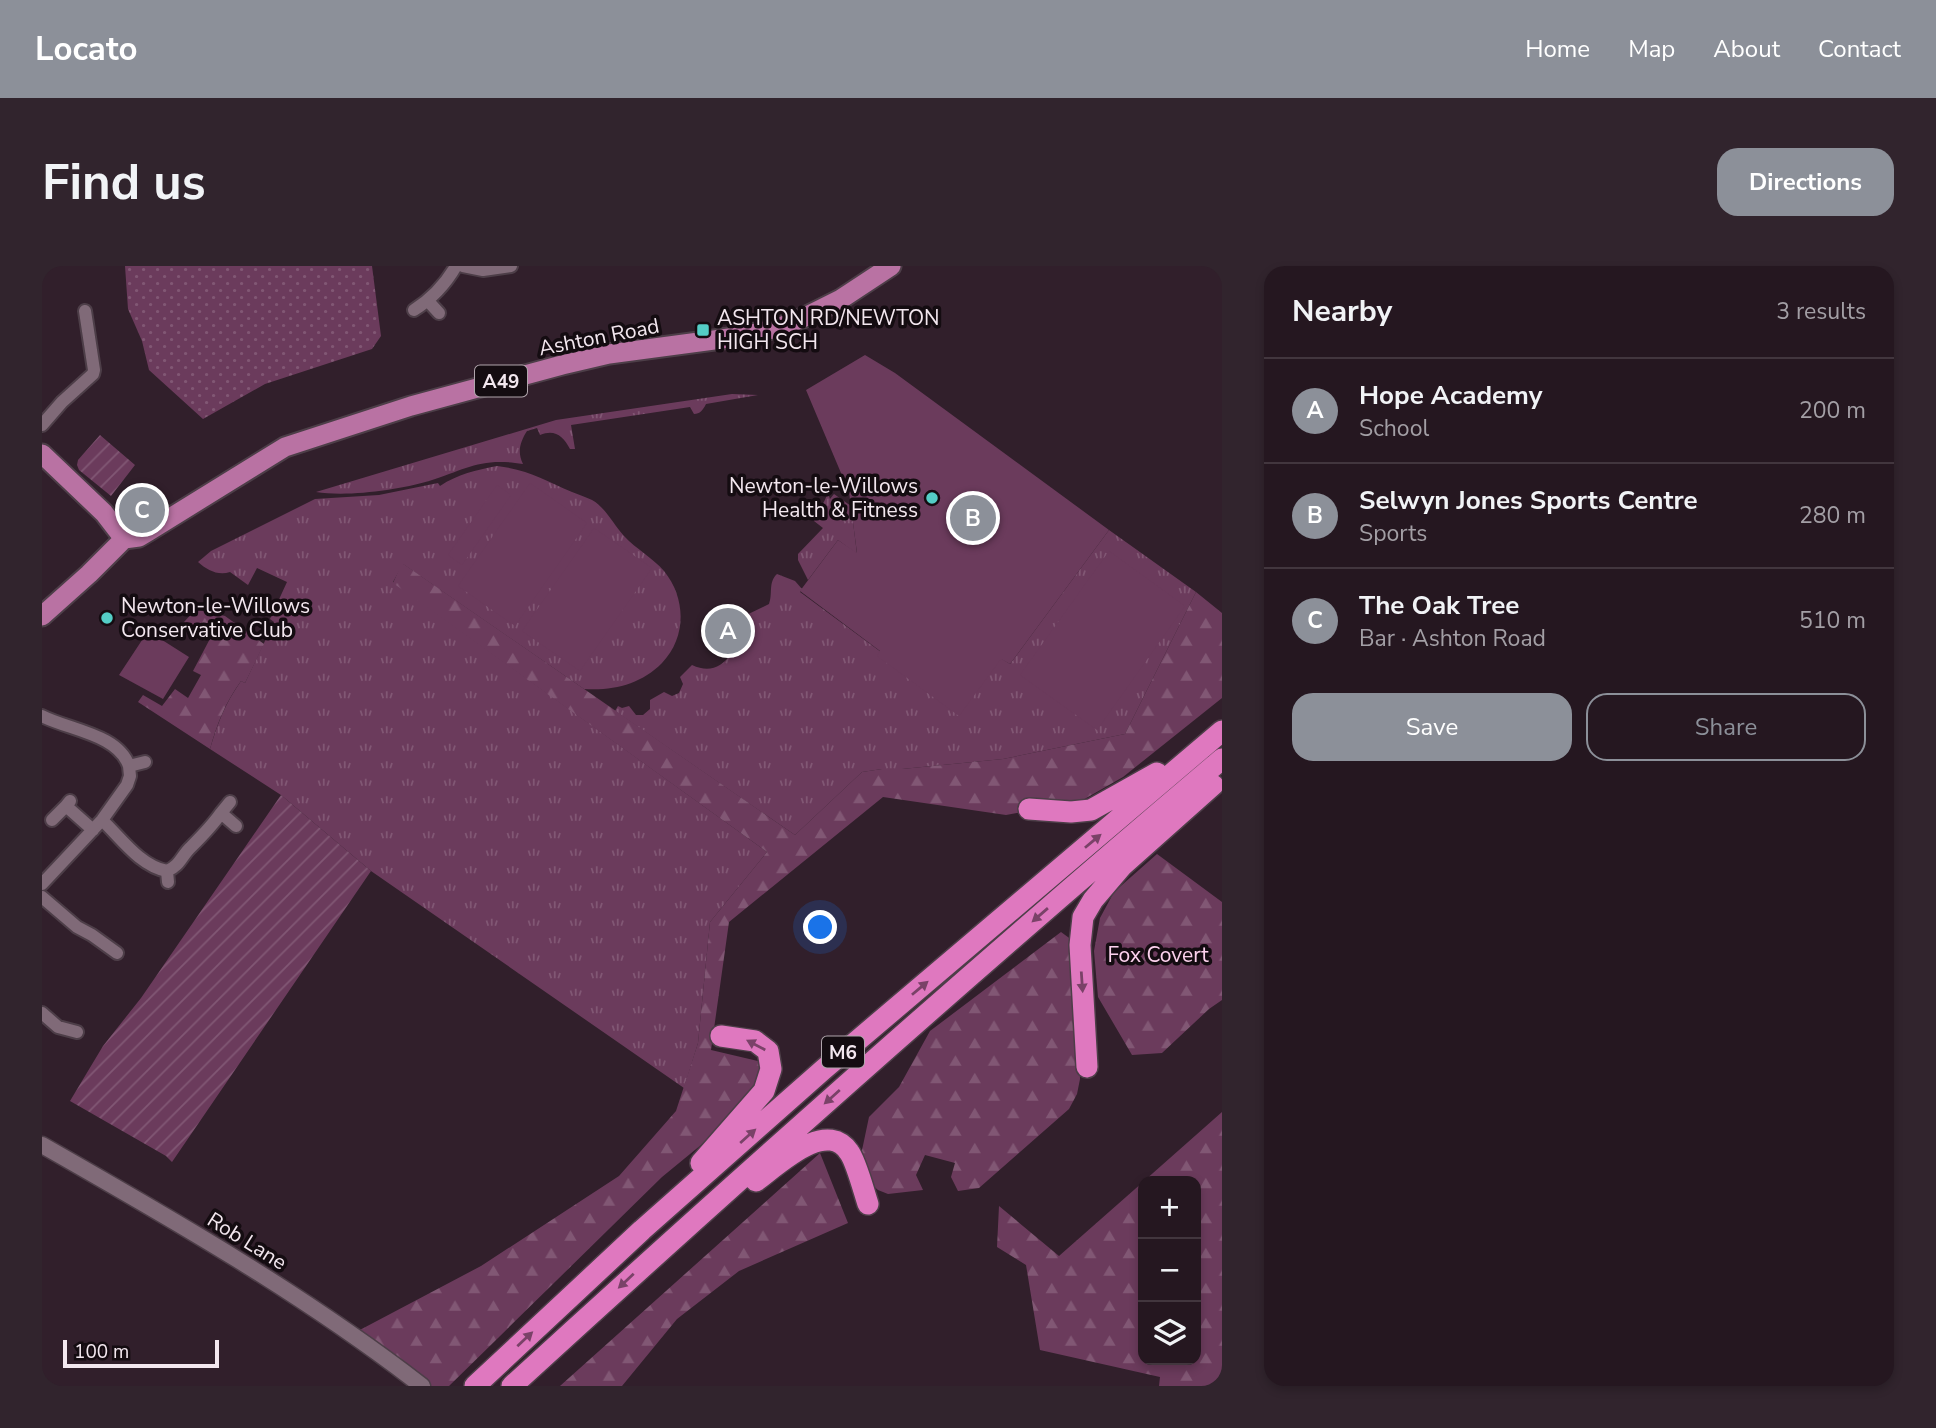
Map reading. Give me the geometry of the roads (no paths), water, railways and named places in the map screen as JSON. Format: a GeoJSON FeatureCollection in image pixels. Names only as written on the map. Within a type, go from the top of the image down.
{"type":"FeatureCollection","features":[{"type":"Feature","properties":{"kind":"highway","name":"M6"},"geometry":{"type":"LineString","coordinates":[[475,1386],[642,1230],[824,1069],[1222,731]]}},
{"type":"Feature","properties":{"kind":"highway"},"geometry":{"type":"LineString","coordinates":[[1029,809],[1071,812],[1091,810],[1205,745]]}},
{"type":"Feature","properties":{"kind":"highway","name":"M6"},"geometry":{"type":"LineString","coordinates":[[512,1386],[662,1248],[872,1062],[1222,759]]}},
{"type":"Feature","properties":{"kind":"highway"},"geometry":{"type":"LineString","coordinates":[[1087,1067],[1080,945],[1083,917],[1093,900],[1122,866],[1222,776]]}},
{"type":"Feature","properties":{"kind":"highway"},"geometry":{"type":"LineString","coordinates":[[642,1230],[764,1091],[771,1069],[768,1051],[755,1041],[721,1035]]}},
{"type":"Feature","properties":{"kind":"highway"},"geometry":{"type":"LineString","coordinates":[[662,1248],[802,1147],[821,1139],[837,1141],[850,1153],[868,1204]]}},
{"type":"Feature","properties":{"kind":"main road","name":"Ashton Road"},"geometry":{"type":"LineString","coordinates":[[124,539],[139,537],[285,447],[411,406],[562,365],[609,354],[744,336],[780,327],[841,299],[891,266]]}},
{"type":"Feature","properties":{"kind":"main road"},"geometry":{"type":"LineString","coordinates":[[44,460],[104,513],[124,539]]}},
{"type":"Feature","properties":{"kind":"main road","name":"A49"},"geometry":{"type":"LineString","coordinates":[[42,616],[124,539]]}},
{"type":"Feature","properties":{"kind":"street"},"geometry":{"type":"LineString","coordinates":[[414,310],[443,287],[456,266]]}},
{"type":"Feature","properties":{"kind":"street"},"geometry":{"type":"LineString","coordinates":[[463,266],[483,270],[511,266]]}},
{"type":"Feature","properties":{"kind":"street"},"geometry":{"type":"LineString","coordinates":[[428,301],[439,313]]}},
{"type":"Feature","properties":{"kind":"street"},"geometry":{"type":"LineString","coordinates":[[42,425],[62,402],[93,374],[85,311]]}},
{"type":"Feature","properties":{"kind":"street"},"geometry":{"type":"LineString","coordinates":[[42,716],[95,736],[121,752],[129,766],[130,776],[127,785],[97,825],[42,884]]}},
{"type":"Feature","properties":{"kind":"street"},"geometry":{"type":"LineString","coordinates":[[129,766],[145,762]]}},
{"type":"Feature","properties":{"kind":"street"},"geometry":{"type":"LineString","coordinates":[[52,820],[68,803],[168,876],[230,802]]}},
{"type":"Feature","properties":{"kind":"street"},"geometry":{"type":"LineString","coordinates":[[221,813],[236,825]]}},
{"type":"Feature","properties":{"kind":"street"},"geometry":{"type":"LineString","coordinates":[[42,897],[77,927],[92,934],[117,953]]}},
{"type":"Feature","properties":{"kind":"street"},"geometry":{"type":"LineString","coordinates":[[42,1013],[58,1027],[77,1032]]}},
{"type":"Feature","properties":{"kind":"street","name":"Rob Lane"},"geometry":{"type":"LineString","coordinates":[[42,1145],[265,1276],[422,1386]]}},
{"type":"Feature","properties":{"kind":"place","name":"ASHTON RD/NEWTON HIGH SCH"},"geometry":{"type":"Point","coordinates":[703,330]}},
{"type":"Feature","properties":{"kind":"place","name":"Newton-le-Willows Health & Fitness"},"geometry":{"type":"Point","coordinates":[932,498]}},
{"type":"Feature","properties":{"kind":"place","name":"The Oak Tree"},"geometry":{"type":"Point","coordinates":[142,510]}},
{"type":"Feature","properties":{"kind":"place","name":"Selwyn Jones Sports Centre"},"geometry":{"type":"Point","coordinates":[973,518]}},
{"type":"Feature","properties":{"kind":"place","name":"Newton-le-Willows Conservative Club"},"geometry":{"type":"Point","coordinates":[107,618]}},
{"type":"Feature","properties":{"kind":"place","name":"Hope Academy"},"geometry":{"type":"Point","coordinates":[728,631]}},
{"type":"Feature","properties":{"kind":"park label","name":"Fox Covert"},"geometry":{"type":"Point","coordinates":[1158,955]}}]}
